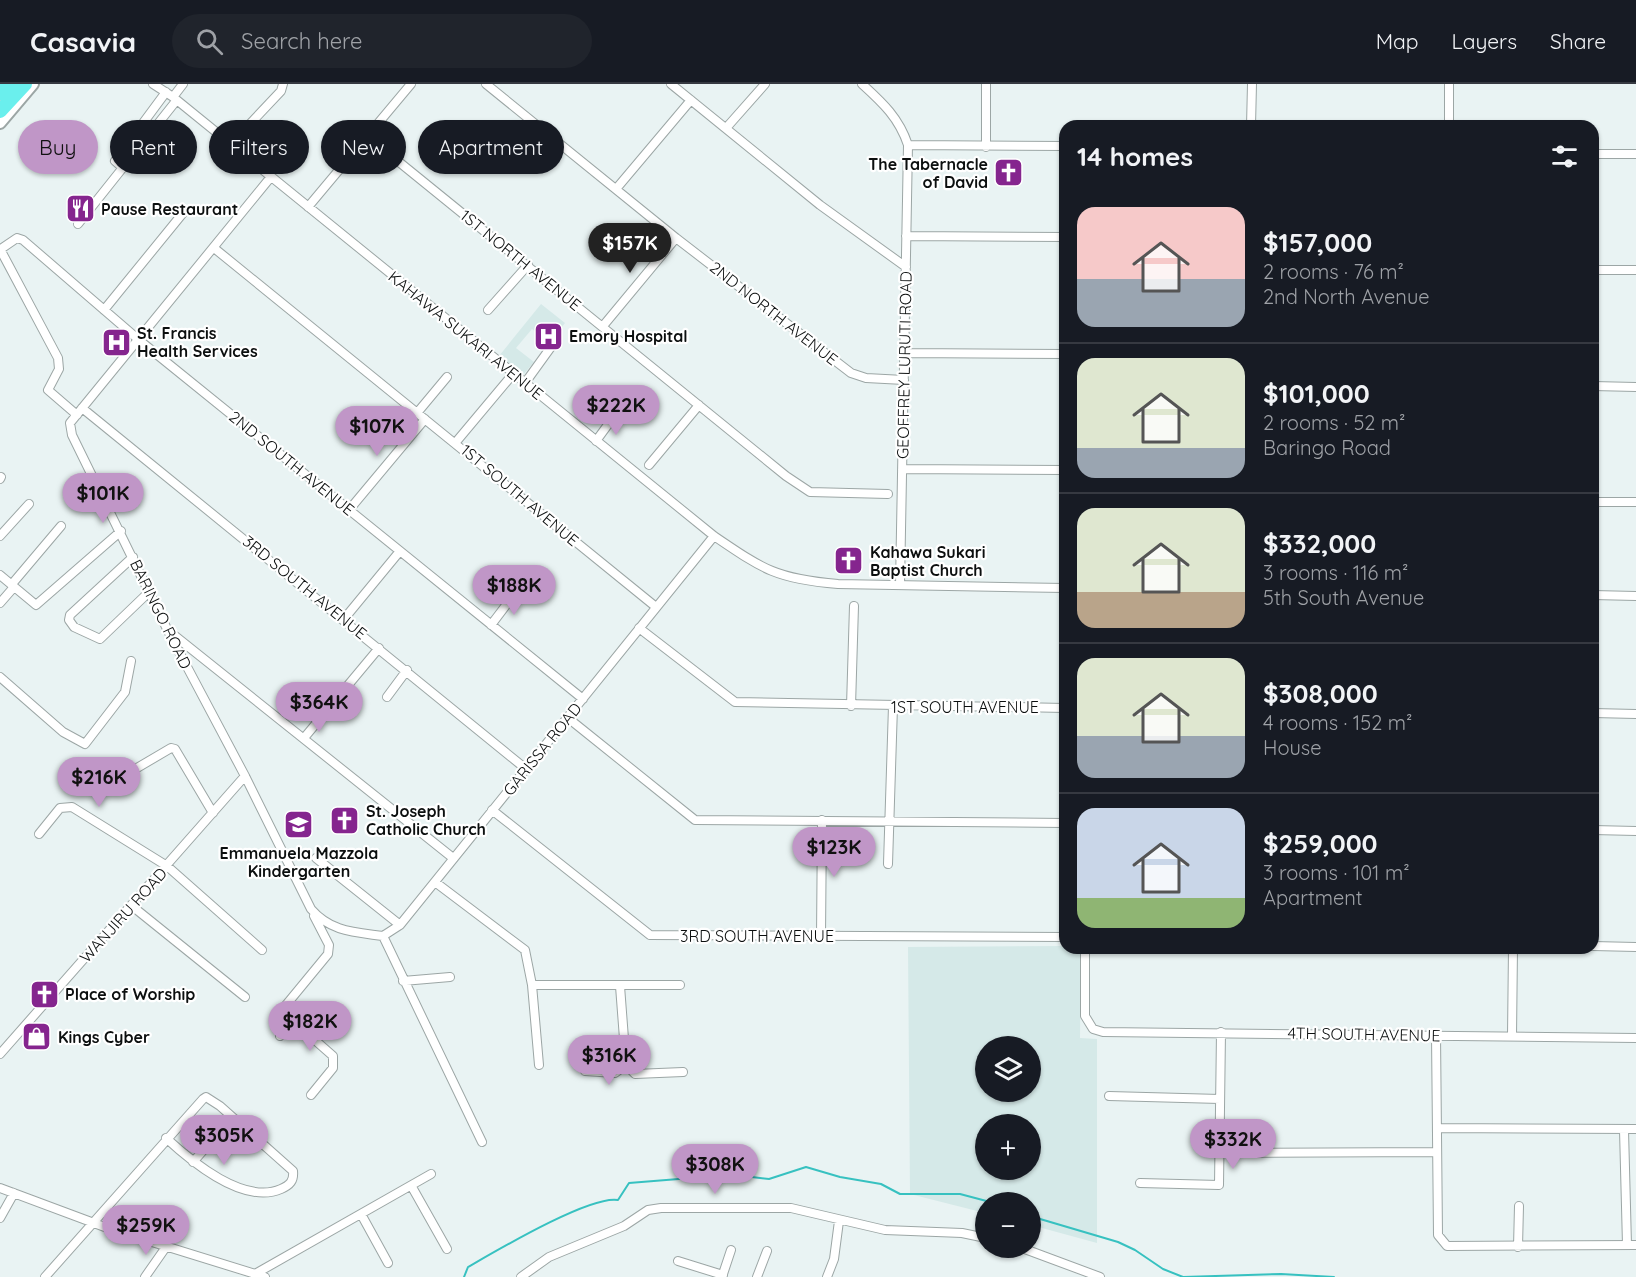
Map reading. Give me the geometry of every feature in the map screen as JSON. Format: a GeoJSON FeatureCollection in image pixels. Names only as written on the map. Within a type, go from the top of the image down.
{"type":"FeatureCollection","features":[{"type":"Feature","properties":{"kind":"highway"},"geometry":{"type":"LineString","coordinates":[[0,93],[8,84]]}},
{"type":"Feature","properties":{"kind":"highway"},"geometry":{"type":"LineString","coordinates":[[0,111],[25,84]]}},
{"type":"Feature","properties":{"kind":"main road"},"geometry":{"type":"LineString","coordinates":[[0,123],[33,84]]}},
{"type":"Feature","properties":{"kind":"street"},"geometry":{"type":"LineString","coordinates":[[144,120],[164,91],[183,84]]}},
{"type":"Feature","properties":{"kind":"street"},"geometry":{"type":"LineString","coordinates":[[254,120],[281,91],[283,84]]}},
{"type":"Feature","properties":{"kind":"street"},"geometry":{"type":"LineString","coordinates":[[381,120],[411,84]]}},
{"type":"Feature","properties":{"kind":"street","name":"2ND NORTH AVENUE"},"geometry":{"type":"LineString","coordinates":[[486,84],[676,238],[851,373],[866,378],[904,380]]}},
{"type":"Feature","properties":{"kind":"street"},"geometry":{"type":"LineString","coordinates":[[671,84],[820,204],[906,267]]}},
{"type":"Feature","properties":{"kind":"street"},"geometry":{"type":"LineString","coordinates":[[727,128],[765,84]]}},
{"type":"Feature","properties":{"kind":"street"},"geometry":{"type":"LineString","coordinates":[[862,84],[895,116],[902,126],[908,145],[1059,146]]}},
{"type":"Feature","properties":{"kind":"street"},"geometry":{"type":"LineString","coordinates":[[986,147],[987,84]]}},
{"type":"Feature","properties":{"kind":"street"},"geometry":{"type":"LineString","coordinates":[[1251,120],[1252,84]]}},
{"type":"Feature","properties":{"kind":"street"},"geometry":{"type":"LineString","coordinates":[[1449,84],[1449,120]]}},
{"type":"Feature","properties":{"kind":"street"},"geometry":{"type":"LineString","coordinates":[[149,120],[164,91]]}},
{"type":"Feature","properties":{"kind":"street","name":"KAHAWA SUKARI AVENUE"},"geometry":{"type":"LineString","coordinates":[[164,91],[209,128]]}},
{"type":"Feature","properties":{"kind":"street"},"geometry":{"type":"LineString","coordinates":[[616,189],[691,100]]}},
{"type":"Feature","properties":{"kind":"street","name":"GEOFFREY LURUTI ROAD"},"geometry":{"type":"LineString","coordinates":[[900,585],[894,493],[902,469],[908,145]]}},
{"type":"Feature","properties":{"kind":"street"},"geometry":{"type":"LineString","coordinates":[[1599,154],[1636,154]]}},
{"type":"Feature","properties":{"kind":"street","name":"1ST NORTH AVENUE"},"geometry":{"type":"LineString","coordinates":[[406,167],[810,492],[894,493]]}},
{"type":"Feature","properties":{"kind":"street"},"geometry":{"type":"LineString","coordinates":[[78,224],[118,174]]}},
{"type":"Feature","properties":{"kind":"street","name":"KAHAWA SUKARI AVENUE"},"geometry":{"type":"LineString","coordinates":[[265,174],[714,536],[759,567],[782,576],[838,584],[1059,588]]}},
{"type":"Feature","properties":{"kind":"street"},"geometry":{"type":"LineString","coordinates":[[308,207],[335,174]]}},
{"type":"Feature","properties":{"kind":"street"},"geometry":{"type":"LineString","coordinates":[[79,411],[270,178]]}},
{"type":"Feature","properties":{"kind":"street"},"geometry":{"type":"LineString","coordinates":[[104,310],[183,213]]}},
{"type":"Feature","properties":{"kind":"street"},"geometry":{"type":"LineString","coordinates":[[906,236],[1059,237]]}},
{"type":"Feature","properties":{"kind":"street","name":"2ND SOUTH AVENUE"},"geometry":{"type":"LineString","coordinates":[[1,249],[17,238],[23,240],[139,340],[583,699]]}},
{"type":"Feature","properties":{"kind":"street"},"geometry":{"type":"LineString","coordinates":[[603,326],[676,238]]}},
{"type":"Feature","properties":{"kind":"street","name":"1ST SOUTH AVENUE"},"geometry":{"type":"LineString","coordinates":[[214,248],[456,442],[656,607]]}},
{"type":"Feature","properties":{"kind":"street","name":"3RD SOUTH AVENUE"},"geometry":{"type":"LineString","coordinates":[[1,249],[58,358],[59,369],[48,390],[79,411],[344,619],[526,769]]}},
{"type":"Feature","properties":{"kind":"street"},"geometry":{"type":"LineString","coordinates":[[488,310],[528,265]]}},
{"type":"Feature","properties":{"kind":"street"},"geometry":{"type":"LineString","coordinates":[[1599,270],[1636,270]]}},
{"type":"Feature","properties":{"kind":"street"},"geometry":{"type":"LineString","coordinates":[[525,383],[551,347]]}},
{"type":"Feature","properties":{"kind":"street"},"geometry":{"type":"LineString","coordinates":[[904,353],[1059,354]]}},
{"type":"Feature","properties":{"kind":"street"},"geometry":{"type":"LineString","coordinates":[[456,442],[513,374]]}},
{"type":"Feature","properties":{"kind":"street"},"geometry":{"type":"LineString","coordinates":[[417,413],[447,377]]}},
{"type":"Feature","properties":{"kind":"street"},"geometry":{"type":"LineString","coordinates":[[1599,386],[1636,387]]}},
{"type":"Feature","properties":{"kind":"street"},"geometry":{"type":"LineString","coordinates":[[649,465],[699,405]]}},
{"type":"Feature","properties":{"kind":"street","name":"BARINGO ROAD"},"geometry":{"type":"LineString","coordinates":[[79,411],[70,423],[72,435],[168,631],[245,776],[311,909],[331,927],[383,936]]}},
{"type":"Feature","properties":{"kind":"street"},"geometry":{"type":"LineString","coordinates":[[596,441],[615,415]]}},
{"type":"Feature","properties":{"kind":"street"},"geometry":{"type":"LineString","coordinates":[[349,510],[425,419]]}},
{"type":"Feature","properties":{"kind":"street"},"geometry":{"type":"LineString","coordinates":[[902,469],[1059,470]]}},
{"type":"Feature","properties":{"kind":"street"},"geometry":{"type":"LineString","coordinates":[[1599,502],[1636,502]]}},
{"type":"Feature","properties":{"kind":"street"},"geometry":{"type":"LineString","coordinates":[[0,536],[30,504]]}},
{"type":"Feature","properties":{"kind":"street"},"geometry":{"type":"LineString","coordinates":[[0,603],[61,526]]}},
{"type":"Feature","properties":{"kind":"street"},"geometry":{"type":"LineString","coordinates":[[0,574],[36,605],[121,531]]}},
{"type":"Feature","properties":{"kind":"street","name":"GARISSA ROAD"},"geometry":{"type":"LineString","coordinates":[[383,936],[400,925],[714,536]]}},
{"type":"Feature","properties":{"kind":"street"},"geometry":{"type":"LineString","coordinates":[[344,619],[400,551]]}},
{"type":"Feature","properties":{"kind":"street"},"geometry":{"type":"LineString","coordinates":[[133,557],[70,615],[69,620],[74,627],[100,639],[149,592]]}},
{"type":"Feature","properties":{"kind":"street"},"geometry":{"type":"LineString","coordinates":[[491,625],[516,592]]}},
{"type":"Feature","properties":{"kind":"street"},"geometry":{"type":"LineString","coordinates":[[1599,595],[1636,596]]}},
{"type":"Feature","properties":{"kind":"street"},"geometry":{"type":"LineString","coordinates":[[851,705],[854,606]]}},
{"type":"Feature","properties":{"kind":"street","name":"1ST SOUTH AVENUE"},"geometry":{"type":"LineString","coordinates":[[639,628],[735,702],[1059,708]]}},
{"type":"Feature","properties":{"kind":"street"},"geometry":{"type":"LineString","coordinates":[[168,631],[453,858]]}},
{"type":"Feature","properties":{"kind":"street"},"geometry":{"type":"LineString","coordinates":[[304,738],[379,648]]}},
{"type":"Feature","properties":{"kind":"street"},"geometry":{"type":"LineString","coordinates":[[0,676],[63,732],[86,744],[125,692],[130,661]]}},
{"type":"Feature","properties":{"kind":"street"},"geometry":{"type":"LineString","coordinates":[[387,697],[407,670]]}},
{"type":"Feature","properties":{"kind":"street"},"geometry":{"type":"LineString","coordinates":[[888,864],[893,706]]}},
{"type":"Feature","properties":{"kind":"street"},"geometry":{"type":"LineString","coordinates":[[1599,713],[1636,714]]}},
{"type":"Feature","properties":{"kind":"street"},"geometry":{"type":"LineString","coordinates":[[568,718],[695,820],[1059,823]]}},
{"type":"Feature","properties":{"kind":"street"},"geometry":{"type":"LineString","coordinates":[[103,788],[171,748],[175,749],[213,813]]}},
{"type":"Feature","properties":{"kind":"street","name":"WANJIRU ROAD"},"geometry":{"type":"LineString","coordinates":[[0,1054],[245,776]]}},
{"type":"Feature","properties":{"kind":"street"},"geometry":{"type":"LineString","coordinates":[[39,834],[60,808],[72,807],[167,866],[262,950]]}},
{"type":"Feature","properties":{"kind":"street","name":"3RD SOUTH AVENUE"},"geometry":{"type":"LineString","coordinates":[[492,810],[650,935],[1059,937]]}},
{"type":"Feature","properties":{"kind":"street"},"geometry":{"type":"LineString","coordinates":[[821,936],[822,820]]}},
{"type":"Feature","properties":{"kind":"street"},"geometry":{"type":"LineString","coordinates":[[1599,830],[1636,831]]}},
{"type":"Feature","properties":{"kind":"street"},"geometry":{"type":"LineString","coordinates":[[316,858],[400,925]]}},
{"type":"Feature","properties":{"kind":"street"},"geometry":{"type":"LineString","coordinates":[[435,882],[522,945],[527,956],[532,985],[539,1065]]}},
{"type":"Feature","properties":{"kind":"street"},"geometry":{"type":"LineString","coordinates":[[132,906],[245,997]]}},
{"type":"Feature","properties":{"kind":"street"},"geometry":{"type":"LineString","coordinates":[[280,1036],[283,1012],[322,964],[329,949],[311,909]]}},
{"type":"Feature","properties":{"kind":"street"},"geometry":{"type":"LineString","coordinates":[[383,936],[482,1142]]}},
{"type":"Feature","properties":{"kind":"street"},"geometry":{"type":"LineString","coordinates":[[1599,946],[1636,946]]}},
{"type":"Feature","properties":{"kind":"street","name":"4TH SOUTH AVENUE"},"geometry":{"type":"LineString","coordinates":[[1085,954],[1085,1016],[1093,1029],[1103,1032],[1636,1038]]}},
{"type":"Feature","properties":{"kind":"street"},"geometry":{"type":"LineString","coordinates":[[1512,1036],[1513,954]]}},
{"type":"Feature","properties":{"kind":"street"},"geometry":{"type":"LineString","coordinates":[[403,981],[450,977]]}},
{"type":"Feature","properties":{"kind":"street"},"geometry":{"type":"LineString","coordinates":[[532,985],[680,985]]}},
{"type":"Feature","properties":{"kind":"street"},"geometry":{"type":"LineString","coordinates":[[620,986],[627,1065],[635,1074],[682,1072]]}},
{"type":"Feature","properties":{"kind":"street"},"geometry":{"type":"LineString","coordinates":[[283,1012],[333,1056],[333,1068],[311,1095]]}},
{"type":"Feature","properties":{"kind":"street"},"geometry":{"type":"LineString","coordinates":[[1140,1183],[1219,1185],[1221,1032]]}},
{"type":"Feature","properties":{"kind":"street"},"geometry":{"type":"LineString","coordinates":[[1436,1035],[1438,1235],[1442,1242],[1447,1246],[1636,1245]]}},
{"type":"Feature","properties":{"kind":"street"},"geometry":{"type":"LineString","coordinates":[[585,1071],[615,1073],[627,1065]]}},
{"type":"Feature","properties":{"kind":"street"},"geometry":{"type":"LineString","coordinates":[[1109,1096],[1220,1100]]}},
{"type":"Feature","properties":{"kind":"street"},"geometry":{"type":"LineString","coordinates":[[45,1277],[95,1223],[166,1138],[206,1097],[293,1172],[291,1183],[276,1191],[253,1192],[207,1172],[166,1138]]}},
{"type":"Feature","properties":{"kind":"street"},"geometry":{"type":"LineString","coordinates":[[193,1162],[232,1118]]}},
{"type":"Feature","properties":{"kind":"street"},"geometry":{"type":"LineString","coordinates":[[1437,1128],[1636,1129]]}},
{"type":"Feature","properties":{"kind":"street"},"geometry":{"type":"LineString","coordinates":[[1624,1130],[1627,1245]]}},
{"type":"Feature","properties":{"kind":"street"},"geometry":{"type":"LineString","coordinates":[[1220,1153],[1437,1152]]}},
{"type":"Feature","properties":{"kind":"street"},"geometry":{"type":"LineString","coordinates":[[255,1274],[412,1187],[431,1174]]}},
{"type":"Feature","properties":{"kind":"street"},"geometry":{"type":"LineString","coordinates":[[412,1187],[447,1249]]}},
{"type":"Feature","properties":{"kind":"street"},"geometry":{"type":"LineString","coordinates":[[0,1188],[166,1247],[265,1277]]}},
{"type":"Feature","properties":{"kind":"street"},"geometry":{"type":"LineString","coordinates":[[0,1218],[14,1193]]}},
{"type":"Feature","properties":{"kind":"street"},"geometry":{"type":"LineString","coordinates":[[1519,1206],[1519,1247]]}},
{"type":"Feature","properties":{"kind":"street"},"geometry":{"type":"LineString","coordinates":[[521,1277],[549,1257],[624,1226],[648,1210],[790,1208],[839,1221],[899,1232],[951,1232],[975,1236]]}},
{"type":"Feature","properties":{"kind":"street"},"geometry":{"type":"LineString","coordinates":[[361,1214],[388,1263]]}},
{"type":"Feature","properties":{"kind":"street"},"geometry":{"type":"LineString","coordinates":[[826,1277],[834,1259],[839,1221]]}},
{"type":"Feature","properties":{"kind":"street"},"geometry":{"type":"LineString","coordinates":[[145,1277],[166,1247]]}},
{"type":"Feature","properties":{"kind":"street"},"geometry":{"type":"LineString","coordinates":[[678,1260],[723,1276],[730,1250]]}},
{"type":"Feature","properties":{"kind":"street"},"geometry":{"type":"LineString","coordinates":[[757,1277],[767,1251]]}},
{"type":"Feature","properties":{"kind":"street"},"geometry":{"type":"LineString","coordinates":[[1041,1255],[1100,1277]]}},
{"type":"Feature","properties":{"kind":"shaded area","name":"Emory Hospital"},"geometry":{"type":"Polygon","coordinates":[[[541,304],[565,323],[549,342],[532,329],[516,348],[534,362],[523,375],[499,356],[541,304]]]}},
{"type":"Feature","properties":{"kind":"shaded area"},"geometry":{"type":"Polygon","coordinates":[[[1059,946],[1059,954],[1081,954],[1080,1038],[1097,1039],[1097,1243],[1041,1228],[1041,1192],[975,1192],[975,1210],[910,1194],[908,947],[1059,946]]]}},
{"type":"Feature","properties":{"kind":"waterway"},"geometry":{"type":"LineString","coordinates":[[464,1277],[468,1267],[520,1237],[587,1206],[618,1200],[629,1183],[691,1178],[698,1172],[732,1179],[744,1176],[769,1179],[806,1167],[840,1177],[881,1184],[900,1194],[960,1194],[975,1198]]}},
{"type":"Feature","properties":{"kind":"waterway"},"geometry":{"type":"LineString","coordinates":[[1041,1219],[1118,1242],[1135,1250],[1163,1269],[1183,1277],[1281,1274],[1334,1277]]}},
{"type":"Feature","properties":{"kind":"place","name":"The Tabernacle of David"},"geometry":{"type":"Point","coordinates":[1009,173]}},
{"type":"Feature","properties":{"kind":"place","name":"Pause Restaurant"},"geometry":{"type":"Point","coordinates":[80,209]}},
{"type":"Feature","properties":{"kind":"place","name":"Emory Hospital"},"geometry":{"type":"Point","coordinates":[548,336]}},
{"type":"Feature","properties":{"kind":"place","name":"St. Francis Health Services"},"geometry":{"type":"Point","coordinates":[116,342]}},
{"type":"Feature","properties":{"kind":"place","name":"Kahawa Sukari Baptist Church"},"geometry":{"type":"Point","coordinates":[849,561]}},
{"type":"Feature","properties":{"kind":"place","name":"St. Joseph Catholic Church"},"geometry":{"type":"Point","coordinates":[345,820]}},
{"type":"Feature","properties":{"kind":"place","name":"Emmanuela Mazzola Kindergarten"},"geometry":{"type":"Point","coordinates":[299,825]}},
{"type":"Feature","properties":{"kind":"place","name":"Place of Worship"},"geometry":{"type":"Point","coordinates":[44,994]}},
{"type":"Feature","properties":{"kind":"place","name":"Kings Cyber"},"geometry":{"type":"Point","coordinates":[37,1037]}}]}
